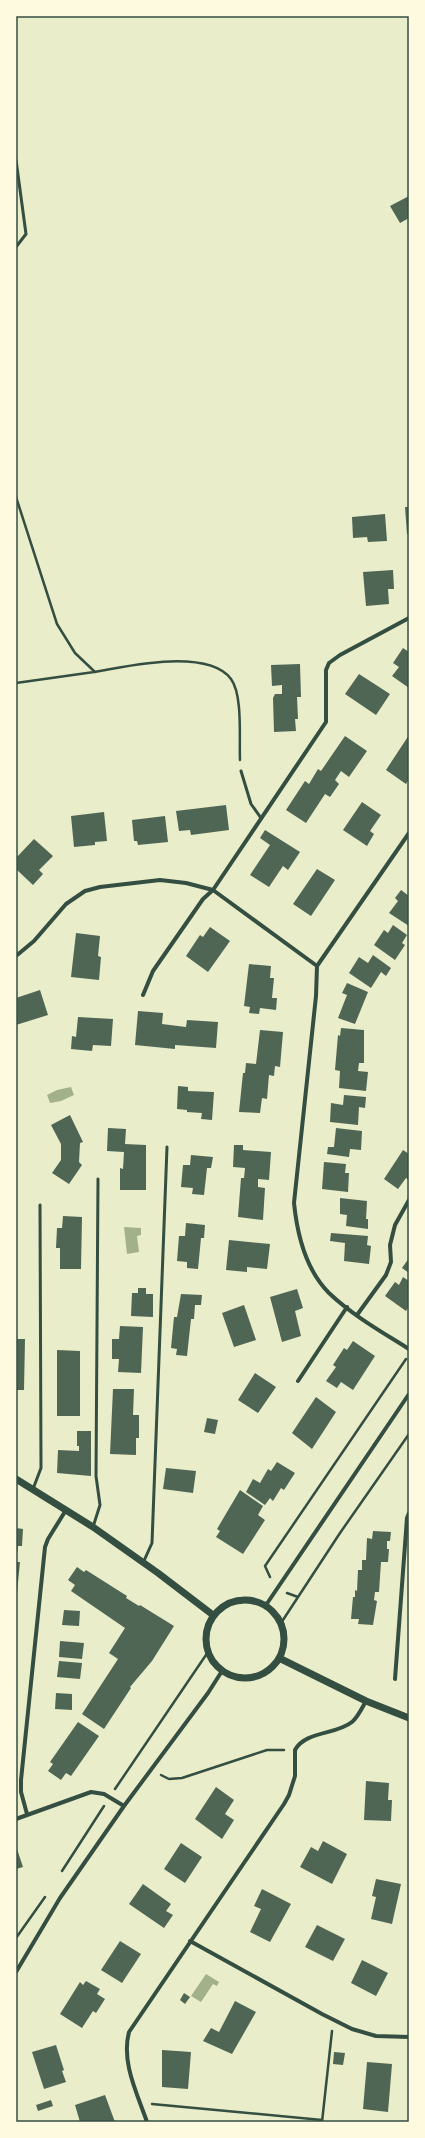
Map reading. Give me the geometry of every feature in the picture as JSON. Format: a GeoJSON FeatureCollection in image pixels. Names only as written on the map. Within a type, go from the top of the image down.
{"type":"FeatureCollection","features":[{"type":"Feature","properties":{"kind":"street"},"geometry":{"type":"LineString","coordinates":[[143,995],[153,971],[203,899],[213,890],[326,722],[325,676],[329,663],[340,655],[409,618]]}},
{"type":"Feature","properties":{"kind":"street"},"geometry":{"type":"LineString","coordinates":[[409,833],[317,966],[316,996],[294,1203],[296,1225],[313,1270],[328,1292],[357,1315],[409,1349]]}},
{"type":"Feature","properties":{"kind":"street"},"geometry":{"type":"LineString","coordinates":[[16,956],[34,941],[66,904],[85,891],[100,887],[160,880],[186,883],[213,890],[317,966]]}},
{"type":"Feature","properties":{"kind":"street"},"geometry":{"type":"LineString","coordinates":[[357,1315],[386,1275],[391,1262],[390,1246],[395,1225],[409,1200]]}},
{"type":"Feature","properties":{"kind":"street"},"geometry":{"type":"LineString","coordinates":[[298,1381],[347,1307]]}},
{"type":"Feature","properties":{"kind":"street"},"geometry":{"type":"LineString","coordinates":[[266,1605],[409,1394]]}},
{"type":"Feature","properties":{"kind":"street"},"geometry":{"type":"LineString","coordinates":[[16,1479],[93,1527],[143,1562],[213,1615]]}},
{"type":"Feature","properties":{"kind":"street"},"geometry":{"type":"LineString","coordinates":[[27,1814],[21,1792],[21,1780],[45,1548],[48,1539],[66,1510]]}},
{"type":"Feature","properties":{"kind":"street"},"geometry":{"type":"LineString","coordinates":[[395,1679],[407,1518],[409,1513]]}},
{"type":"Feature","properties":{"kind":"street"},"geometry":{"type":"LineString","coordinates":[[244,1599],[256,1601],[266,1605],[273,1611],[281,1623],[284,1638],[279,1658],[269,1670],[253,1677],[241,1678],[222,1671],[212,1661],[206,1640],[207,1628],[213,1615],[231,1602],[244,1599]]}},
{"type":"Feature","properties":{"kind":"street"},"geometry":{"type":"LineString","coordinates":[[279,1658],[366,1701],[409,1718]]}},
{"type":"Feature","properties":{"kind":"street"},"geometry":{"type":"LineString","coordinates":[[16,1972],[60,1898],[124,1806],[208,1693],[222,1671]]}},
{"type":"Feature","properties":{"kind":"street"},"geometry":{"type":"LineString","coordinates":[[147,2122],[126,2053],[129,2032],[289,1795],[295,1776],[295,1750],[302,1742],[352,1722],[366,1701]]}},
{"type":"Feature","properties":{"kind":"street"},"geometry":{"type":"LineString","coordinates":[[16,1819],[91,1792],[104,1794],[124,1806]]}},
{"type":"Feature","properties":{"kind":"street"},"geometry":{"type":"LineString","coordinates":[[190,1941],[334,2020],[363,2033],[376,2036],[409,2037]]}},
{"type":"Feature","properties":{"kind":"lane"},"geometry":{"type":"LineString","coordinates":[[16,160],[26,234],[16,247]]}},
{"type":"Feature","properties":{"kind":"lane"},"geometry":{"type":"LineString","coordinates":[[241,771],[251,804],[261,818]]}},
{"type":"Feature","properties":{"kind":"lane"},"geometry":{"type":"LineString","coordinates":[[143,1562],[152,1543],[166,1147]]}},
{"type":"Feature","properties":{"kind":"lane"},"geometry":{"type":"LineString","coordinates":[[93,1527],[100,1505],[96,1476],[98,1180]]}},
{"type":"Feature","properties":{"kind":"lane"},"geometry":{"type":"LineString","coordinates":[[33,1489],[41,1468],[40,1205]]}},
{"type":"Feature","properties":{"kind":"path"},"geometry":{"type":"LineString","coordinates":[[16,497],[57,624],[75,653],[95,672]]}},
{"type":"Feature","properties":{"kind":"path"},"geometry":{"type":"LineString","coordinates":[[16,683],[95,672],[136,664],[187,661],[205,664],[231,678],[237,694],[241,771]]}},
{"type":"Feature","properties":{"kind":"path"},"geometry":{"type":"LineString","coordinates":[[298,1598],[276,1589],[265,1566],[409,1356]]}},
{"type":"Feature","properties":{"kind":"path"},"geometry":{"type":"LineString","coordinates":[[281,1623],[409,1434]]}},
{"type":"Feature","properties":{"kind":"path"},"geometry":{"type":"LineString","coordinates":[[151,1769],[169,1779],[176,1779],[267,1750],[295,1750]]}},
{"type":"Feature","properties":{"kind":"path"},"geometry":{"type":"LineString","coordinates":[[140,2103],[322,2121],[334,2020]]}},
{"type":"Feature","properties":{"kind":"shaded area"},"geometry":{"type":"Polygon","coordinates":[[[71,1087],[74,1095],[61,1101],[50,1103],[47,1095],[57,1090],[71,1087]]]}},
{"type":"Feature","properties":{"kind":"shaded area"},"geometry":{"type":"Polygon","coordinates":[[[124,1227],[141,1228],[141,1235],[137,1236],[139,1252],[127,1254],[124,1227]]]}},
{"type":"Feature","properties":{"kind":"shaded area"},"geometry":{"type":"Polygon","coordinates":[[[206,1974],[219,1982],[217,1986],[213,1984],[201,2002],[191,1996],[206,1974]]]}},
{"type":"Feature","properties":{"kind":"building"},"geometry":{"type":"Polygon","coordinates":[[[409,196],[409,218],[400,223],[390,206],[409,196]]]}},
{"type":"Feature","properties":{"kind":"building"},"geometry":{"type":"Polygon","coordinates":[[[405,507],[409,507],[409,534],[407,534],[405,507]]]}},
{"type":"Feature","properties":{"kind":"building"},"geometry":{"type":"Polygon","coordinates":[[[385,514],[387,541],[368,542],[367,537],[353,538],[352,517],[385,514]]]}},
{"type":"Feature","properties":{"kind":"building"},"geometry":{"type":"Polygon","coordinates":[[[393,570],[394,589],[388,589],[389,604],[366,606],[363,572],[393,570]]]}},
{"type":"Feature","properties":{"kind":"building"},"geometry":{"type":"Polygon","coordinates":[[[403,648],[409,652],[409,688],[392,676],[399,667],[393,663],[403,648]]]}},
{"type":"Feature","properties":{"kind":"building"},"geometry":{"type":"Polygon","coordinates":[[[300,664],[301,697],[297,697],[298,719],[295,719],[296,731],[274,732],[273,698],[275,694],[282,694],[282,685],[272,686],[271,665],[300,664]]]}},
{"type":"Feature","properties":{"kind":"building"},"geometry":{"type":"Polygon","coordinates":[[[359,674],[390,694],[376,715],[345,694],[359,674]]]}},
{"type":"Feature","properties":{"kind":"building"},"geometry":{"type":"Polygon","coordinates":[[[409,735],[409,779],[406,784],[386,770],[409,735]]]}},
{"type":"Feature","properties":{"kind":"building"},"geometry":{"type":"Polygon","coordinates":[[[345,736],[367,751],[349,777],[341,771],[335,780],[339,784],[330,797],[325,794],[306,823],[286,810],[305,781],[309,784],[318,769],[321,771],[345,736]]]}},
{"type":"Feature","properties":{"kind":"building"},"geometry":{"type":"Polygon","coordinates":[[[362,802],[381,815],[370,831],[374,834],[367,846],[343,830],[362,802]]]}},
{"type":"Feature","properties":{"kind":"building"},"geometry":{"type":"Polygon","coordinates":[[[226,805],[229,830],[191,835],[190,830],[179,831],[176,811],[226,805]]]}},
{"type":"Feature","properties":{"kind":"building"},"geometry":{"type":"Polygon","coordinates":[[[104,812],[107,841],[95,842],[95,845],[74,847],[71,816],[104,812]]]}},
{"type":"Feature","properties":{"kind":"building"},"geometry":{"type":"Polygon","coordinates":[[[165,816],[168,842],[138,845],[137,841],[134,841],[132,820],[165,816]]]}},
{"type":"Feature","properties":{"kind":"building"},"geometry":{"type":"Polygon","coordinates":[[[265,830],[300,852],[288,870],[283,866],[269,887],[250,875],[270,845],[260,838],[265,830]]]}},
{"type":"Feature","properties":{"kind":"building"},"geometry":{"type":"Polygon","coordinates":[[[34,839],[53,856],[39,870],[43,874],[33,885],[16,869],[16,858],[34,839]]]}},
{"type":"Feature","properties":{"kind":"building"},"geometry":{"type":"Polygon","coordinates":[[[317,869],[335,880],[311,916],[293,904],[317,869]]]}},
{"type":"Feature","properties":{"kind":"building"},"geometry":{"type":"Polygon","coordinates":[[[401,890],[409,896],[409,926],[389,913],[398,901],[395,898],[401,890]]]}},
{"type":"Feature","properties":{"kind":"building"},"geometry":{"type":"Polygon","coordinates":[[[393,925],[407,935],[402,943],[405,945],[395,960],[374,945],[384,930],[388,933],[393,925]]]}},
{"type":"Feature","properties":{"kind":"building"},"geometry":{"type":"Polygon","coordinates":[[[210,927],[230,941],[208,972],[186,956],[200,935],[203,937],[210,927]]]}},
{"type":"Feature","properties":{"kind":"building"},"geometry":{"type":"Polygon","coordinates":[[[76,933],[100,936],[98,956],[101,957],[99,980],[71,977],[76,933]]]}},
{"type":"Feature","properties":{"kind":"building"},"geometry":{"type":"Polygon","coordinates":[[[373,955],[391,968],[386,976],[381,972],[371,988],[349,973],[359,957],[368,963],[373,955]]]}},
{"type":"Feature","properties":{"kind":"building"},"geometry":{"type":"Polygon","coordinates":[[[249,964],[271,966],[270,978],[274,978],[272,998],[277,998],[276,1010],[260,1008],[259,1014],[249,1013],[250,1007],[244,1006],[249,964]]]}},
{"type":"Feature","properties":{"kind":"building"},"geometry":{"type":"Polygon","coordinates":[[[347,983],[368,992],[355,1024],[338,1018],[347,995],[342,993],[347,983]]]}},
{"type":"Feature","properties":{"kind":"building"},"geometry":{"type":"Polygon","coordinates":[[[40,990],[48,1015],[16,1025],[16,998],[40,990]]]}},
{"type":"Feature","properties":{"kind":"building"},"geometry":{"type":"Polygon","coordinates":[[[138,1011],[163,1013],[162,1024],[186,1027],[187,1020],[218,1022],[216,1048],[175,1045],[175,1049],[135,1045],[138,1011]]]}},
{"type":"Feature","properties":{"kind":"building"},"geometry":{"type":"Polygon","coordinates":[[[78,1017],[113,1019],[111,1046],[93,1045],[92,1051],[71,1049],[72,1036],[76,1037],[78,1017]]]}},
{"type":"Feature","properties":{"kind":"building"},"geometry":{"type":"Polygon","coordinates":[[[341,1028],[364,1030],[364,1063],[359,1063],[358,1071],[368,1072],[366,1091],[339,1088],[340,1071],[335,1070],[338,1035],[340,1036],[341,1028]]]}},
{"type":"Feature","properties":{"kind":"building"},"geometry":{"type":"Polygon","coordinates":[[[260,1030],[283,1032],[280,1067],[275,1066],[274,1076],[269,1075],[267,1099],[262,1098],[260,1113],[239,1112],[243,1073],[245,1073],[246,1063],[256,1064],[260,1030]]]}},
{"type":"Feature","properties":{"kind":"building"},"geometry":{"type":"Polygon","coordinates":[[[178,1086],[188,1087],[188,1091],[214,1092],[212,1120],[201,1119],[202,1113],[187,1112],[187,1110],[177,1109],[178,1086]]]}},
{"type":"Feature","properties":{"kind":"building"},"geometry":{"type":"Polygon","coordinates":[[[344,1095],[366,1097],[365,1108],[359,1107],[358,1125],[330,1122],[331,1103],[343,1105],[344,1095]]]}},
{"type":"Feature","properties":{"kind":"building"},"geometry":{"type":"Polygon","coordinates":[[[70,1115],[83,1142],[80,1143],[79,1162],[82,1165],[69,1184],[52,1173],[61,1160],[61,1144],[51,1125],[70,1115]]]}},
{"type":"Feature","properties":{"kind":"building"},"geometry":{"type":"Polygon","coordinates":[[[108,1128],[126,1129],[125,1144],[146,1145],[146,1190],[120,1190],[120,1168],[123,1169],[124,1152],[107,1151],[108,1128]]]}},
{"type":"Feature","properties":{"kind":"building"},"geometry":{"type":"Polygon","coordinates":[[[336,1128],[362,1131],[361,1150],[350,1149],[349,1157],[327,1154],[328,1147],[334,1147],[336,1128]]]}},
{"type":"Feature","properties":{"kind":"building"},"geometry":{"type":"Polygon","coordinates":[[[234,1145],[243,1145],[243,1150],[271,1152],[269,1180],[258,1179],[258,1187],[265,1188],[263,1220],[238,1217],[241,1178],[244,1178],[245,1168],[233,1167],[234,1145]]]}},
{"type":"Feature","properties":{"kind":"building"},"geometry":{"type":"Polygon","coordinates":[[[403,1150],[409,1154],[409,1180],[406,1178],[398,1189],[384,1179],[403,1150]]]}},
{"type":"Feature","properties":{"kind":"building"},"geometry":{"type":"Polygon","coordinates":[[[191,1155],[213,1157],[211,1168],[207,1168],[204,1195],[192,1194],[193,1188],[181,1187],[183,1165],[190,1165],[191,1155]]]}},
{"type":"Feature","properties":{"kind":"building"},"geometry":{"type":"Polygon","coordinates":[[[324,1162],[346,1164],[345,1173],[349,1173],[348,1192],[322,1189],[324,1162]]]}},
{"type":"Feature","properties":{"kind":"building"},"geometry":{"type":"Polygon","coordinates":[[[340,1198],[367,1201],[366,1219],[368,1219],[368,1229],[346,1226],[347,1215],[340,1214],[340,1198]]]}},
{"type":"Feature","properties":{"kind":"building"},"geometry":{"type":"Polygon","coordinates":[[[63,1216],[82,1217],[81,1269],[60,1269],[60,1248],[56,1248],[57,1228],[62,1228],[63,1216]]]}},
{"type":"Feature","properties":{"kind":"building"},"geometry":{"type":"Polygon","coordinates":[[[186,1223],[205,1225],[204,1238],[201,1238],[198,1269],[187,1268],[187,1262],[177,1261],[179,1236],[185,1236],[186,1223]]]}},
{"type":"Feature","properties":{"kind":"building"},"geometry":{"type":"Polygon","coordinates":[[[331,1233],[368,1236],[367,1245],[371,1246],[369,1264],[344,1261],[345,1243],[330,1241],[331,1233]]]}},
{"type":"Feature","properties":{"kind":"building"},"geometry":{"type":"Polygon","coordinates":[[[229,1240],[270,1244],[267,1269],[247,1267],[247,1272],[226,1270],[229,1240]]]}},
{"type":"Feature","properties":{"kind":"building"},"geometry":{"type":"Polygon","coordinates":[[[409,1258],[409,1273],[402,1268],[409,1258]]]}},
{"type":"Feature","properties":{"kind":"building"},"geometry":{"type":"Polygon","coordinates":[[[403,1277],[409,1281],[409,1306],[406,1311],[385,1296],[395,1282],[399,1285],[403,1277]]]}},
{"type":"Feature","properties":{"kind":"building"},"geometry":{"type":"Polygon","coordinates":[[[138,1288],[146,1288],[146,1294],[153,1294],[153,1317],[131,1316],[132,1293],[138,1293],[138,1288]]]}},
{"type":"Feature","properties":{"kind":"building"},"geometry":{"type":"Polygon","coordinates":[[[297,1289],[303,1308],[295,1311],[301,1336],[282,1342],[270,1297],[297,1289]]]}},
{"type":"Feature","properties":{"kind":"building"},"geometry":{"type":"Polygon","coordinates":[[[181,1294],[202,1295],[201,1305],[195,1305],[194,1319],[191,1319],[187,1356],[176,1355],[177,1349],[171,1348],[174,1317],[177,1317],[181,1294]]]}},
{"type":"Feature","properties":{"kind":"building"},"geometry":{"type":"Polygon","coordinates":[[[244,1305],[256,1340],[234,1347],[222,1313],[244,1305]]]}},
{"type":"Feature","properties":{"kind":"building"},"geometry":{"type":"Polygon","coordinates":[[[120,1326],[143,1327],[141,1373],[118,1372],[119,1359],[112,1359],[112,1339],[119,1339],[120,1326]]]}},
{"type":"Feature","properties":{"kind":"building"},"geometry":{"type":"Polygon","coordinates":[[[16,1339],[25,1339],[24,1390],[16,1390],[16,1339]]]}},
{"type":"Feature","properties":{"kind":"building"},"geometry":{"type":"Polygon","coordinates":[[[353,1341],[375,1356],[353,1390],[341,1382],[337,1388],[326,1381],[336,1367],[333,1365],[344,1348],[347,1350],[353,1341]]]}},
{"type":"Feature","properties":{"kind":"building"},"geometry":{"type":"Polygon","coordinates":[[[57,1350],[80,1351],[80,1416],[57,1416],[57,1350]]]}},
{"type":"Feature","properties":{"kind":"building"},"geometry":{"type":"Polygon","coordinates":[[[255,1373],[276,1387],[258,1413],[238,1400],[255,1373]]]}},
{"type":"Feature","properties":{"kind":"building"},"geometry":{"type":"Polygon","coordinates":[[[113,1389],[134,1389],[133,1415],[139,1415],[139,1438],[136,1438],[136,1455],[110,1454],[113,1389]]]}},
{"type":"Feature","properties":{"kind":"building"},"geometry":{"type":"Polygon","coordinates":[[[316,1397],[336,1412],[312,1449],[292,1433],[316,1397]]]}},
{"type":"Feature","properties":{"kind":"building"},"geometry":{"type":"Polygon","coordinates":[[[207,1418],[218,1420],[215,1434],[204,1432],[207,1418]]]}},
{"type":"Feature","properties":{"kind":"building"},"geometry":{"type":"Polygon","coordinates":[[[77,1431],[91,1431],[91,1476],[57,1473],[58,1450],[79,1451],[79,1446],[77,1446],[77,1431]]]}},
{"type":"Feature","properties":{"kind":"building"},"geometry":{"type":"Polygon","coordinates":[[[277,1462],[295,1473],[284,1490],[281,1488],[273,1501],[270,1498],[265,1505],[246,1492],[253,1479],[260,1483],[268,1469],[271,1471],[277,1462]]]}},
{"type":"Feature","properties":{"kind":"building"},"geometry":{"type":"Polygon","coordinates":[[[166,1468],[196,1471],[193,1493],[163,1489],[166,1468]]]}},
{"type":"Feature","properties":{"kind":"building"},"geometry":{"type":"Polygon","coordinates":[[[240,1490],[263,1506],[258,1515],[265,1520],[243,1554],[216,1537],[220,1531],[217,1529],[240,1490]]]}},
{"type":"Feature","properties":{"kind":"building"},"geometry":{"type":"Polygon","coordinates":[[[16,1528],[23,1529],[22,1546],[18,1546],[17,1553],[16,1528]]]}},
{"type":"Feature","properties":{"kind":"building"},"geometry":{"type":"Polygon","coordinates":[[[373,1531],[391,1532],[390,1541],[387,1541],[387,1549],[389,1549],[388,1562],[381,1562],[379,1592],[375,1592],[374,1600],[377,1601],[373,1625],[358,1624],[359,1619],[351,1619],[353,1597],[355,1597],[355,1590],[357,1591],[358,1570],[362,1570],[362,1560],[366,1560],[367,1538],[372,1539],[373,1531]]]}},
{"type":"Feature","properties":{"kind":"building"},"geometry":{"type":"Polygon","coordinates":[[[16,1562],[20,1562],[17,1593],[16,1593],[16,1562]]]}},
{"type":"Feature","properties":{"kind":"building"},"geometry":{"type":"Polygon","coordinates":[[[77,1567],[84,1572],[86,1570],[127,1596],[126,1598],[174,1626],[152,1661],[130,1687],[131,1688],[104,1729],[82,1714],[118,1659],[109,1653],[125,1628],[71,1591],[75,1585],[68,1580],[77,1567]]]}},
{"type":"Feature","properties":{"kind":"building"},"geometry":{"type":"Polygon","coordinates":[[[64,1610],[80,1611],[79,1626],[62,1625],[64,1610]]]}},
{"type":"Feature","properties":{"kind":"building"},"geometry":{"type":"Polygon","coordinates":[[[60,1641],[84,1643],[82,1659],[59,1657],[60,1641]]]}},
{"type":"Feature","properties":{"kind":"building"},"geometry":{"type":"Polygon","coordinates":[[[59,1661],[82,1663],[80,1679],[57,1677],[59,1661]]]}},
{"type":"Feature","properties":{"kind":"building"},"geometry":{"type":"Polygon","coordinates":[[[56,1693],[72,1694],[72,1710],[55,1709],[56,1693]]]}},
{"type":"Feature","properties":{"kind":"building"},"geometry":{"type":"Polygon","coordinates":[[[78,1722],[99,1736],[71,1776],[66,1773],[61,1780],[48,1771],[53,1764],[50,1762],[78,1722]]]}},
{"type":"Feature","properties":{"kind":"building"},"geometry":{"type":"Polygon","coordinates":[[[366,1781],[389,1783],[388,1800],[392,1800],[391,1821],[364,1820],[366,1781]]]}},
{"type":"Feature","properties":{"kind":"building"},"geometry":{"type":"Polygon","coordinates":[[[216,1787],[234,1800],[225,1814],[234,1820],[222,1839],[195,1819],[216,1787]]]}},
{"type":"Feature","properties":{"kind":"building"},"geometry":{"type":"Polygon","coordinates":[[[323,1841],[347,1854],[332,1884],[300,1867],[311,1847],[318,1851],[323,1841]]]}},
{"type":"Feature","properties":{"kind":"building"},"geometry":{"type":"Polygon","coordinates":[[[181,1843],[202,1857],[185,1883],[164,1869],[181,1843]]]}},
{"type":"Feature","properties":{"kind":"building"},"geometry":{"type":"Polygon","coordinates":[[[16,1846],[23,1867],[16,1869],[16,1846]]]}},
{"type":"Feature","properties":{"kind":"building"},"geometry":{"type":"Polygon","coordinates":[[[376,1879],[401,1884],[392,1924],[371,1919],[376,1897],[372,1896],[376,1879]]]}},
{"type":"Feature","properties":{"kind":"building"},"geometry":{"type":"Polygon","coordinates":[[[143,1884],[171,1904],[166,1911],[173,1915],[164,1928],[129,1904],[143,1884]]]}},
{"type":"Feature","properties":{"kind":"building"},"geometry":{"type":"Polygon","coordinates":[[[262,1889],[291,1904],[270,1942],[250,1932],[261,1909],[254,1906],[262,1889]]]}},
{"type":"Feature","properties":{"kind":"building"},"geometry":{"type":"Polygon","coordinates":[[[317,1925],[345,1939],[333,1961],[305,1947],[317,1925]]]}},
{"type":"Feature","properties":{"kind":"building"},"geometry":{"type":"Polygon","coordinates":[[[120,1941],[141,1954],[122,1983],[101,1970],[120,1941]]]}},
{"type":"Feature","properties":{"kind":"building"},"geometry":{"type":"Polygon","coordinates":[[[362,1960],[388,1973],[376,1996],[351,1983],[362,1960]]]}},
{"type":"Feature","properties":{"kind":"building"},"geometry":{"type":"Polygon","coordinates":[[[86,1981],[100,1989],[97,1994],[105,1999],[96,2013],[93,2011],[82,2028],[60,2014],[80,1982],[83,1985],[86,1981]]]}},
{"type":"Feature","properties":{"kind":"building"},"geometry":{"type":"Polygon","coordinates":[[[184,1993],[190,1997],[185,2004],[180,2000],[184,1993]]]}},
{"type":"Feature","properties":{"kind":"building"},"geometry":{"type":"Polygon","coordinates":[[[235,2001],[256,2012],[232,2054],[203,2041],[211,2028],[219,2032],[235,2001]]]}},
{"type":"Feature","properties":{"kind":"building"},"geometry":{"type":"Polygon","coordinates":[[[56,2045],[64,2070],[62,2071],[66,2082],[44,2089],[32,2052],[56,2045]]]}},
{"type":"Feature","properties":{"kind":"building"},"geometry":{"type":"Polygon","coordinates":[[[162,2050],[191,2052],[188,2089],[162,2087],[162,2050]]]}},
{"type":"Feature","properties":{"kind":"building"},"geometry":{"type":"Polygon","coordinates":[[[334,2052],[345,2053],[343,2065],[333,2064],[334,2052]]]}},
{"type":"Feature","properties":{"kind":"building"},"geometry":{"type":"Polygon","coordinates":[[[367,2062],[392,2064],[388,2112],[363,2109],[367,2062]]]}},
{"type":"Feature","properties":{"kind":"building"},"geometry":{"type":"Polygon","coordinates":[[[105,2095],[115,2122],[80,2122],[75,2105],[105,2095]]]}},
{"type":"Feature","properties":{"kind":"building"},"geometry":{"type":"Polygon","coordinates":[[[51,2100],[53,2106],[38,2111],[36,2105],[51,2100]]]}}]}
